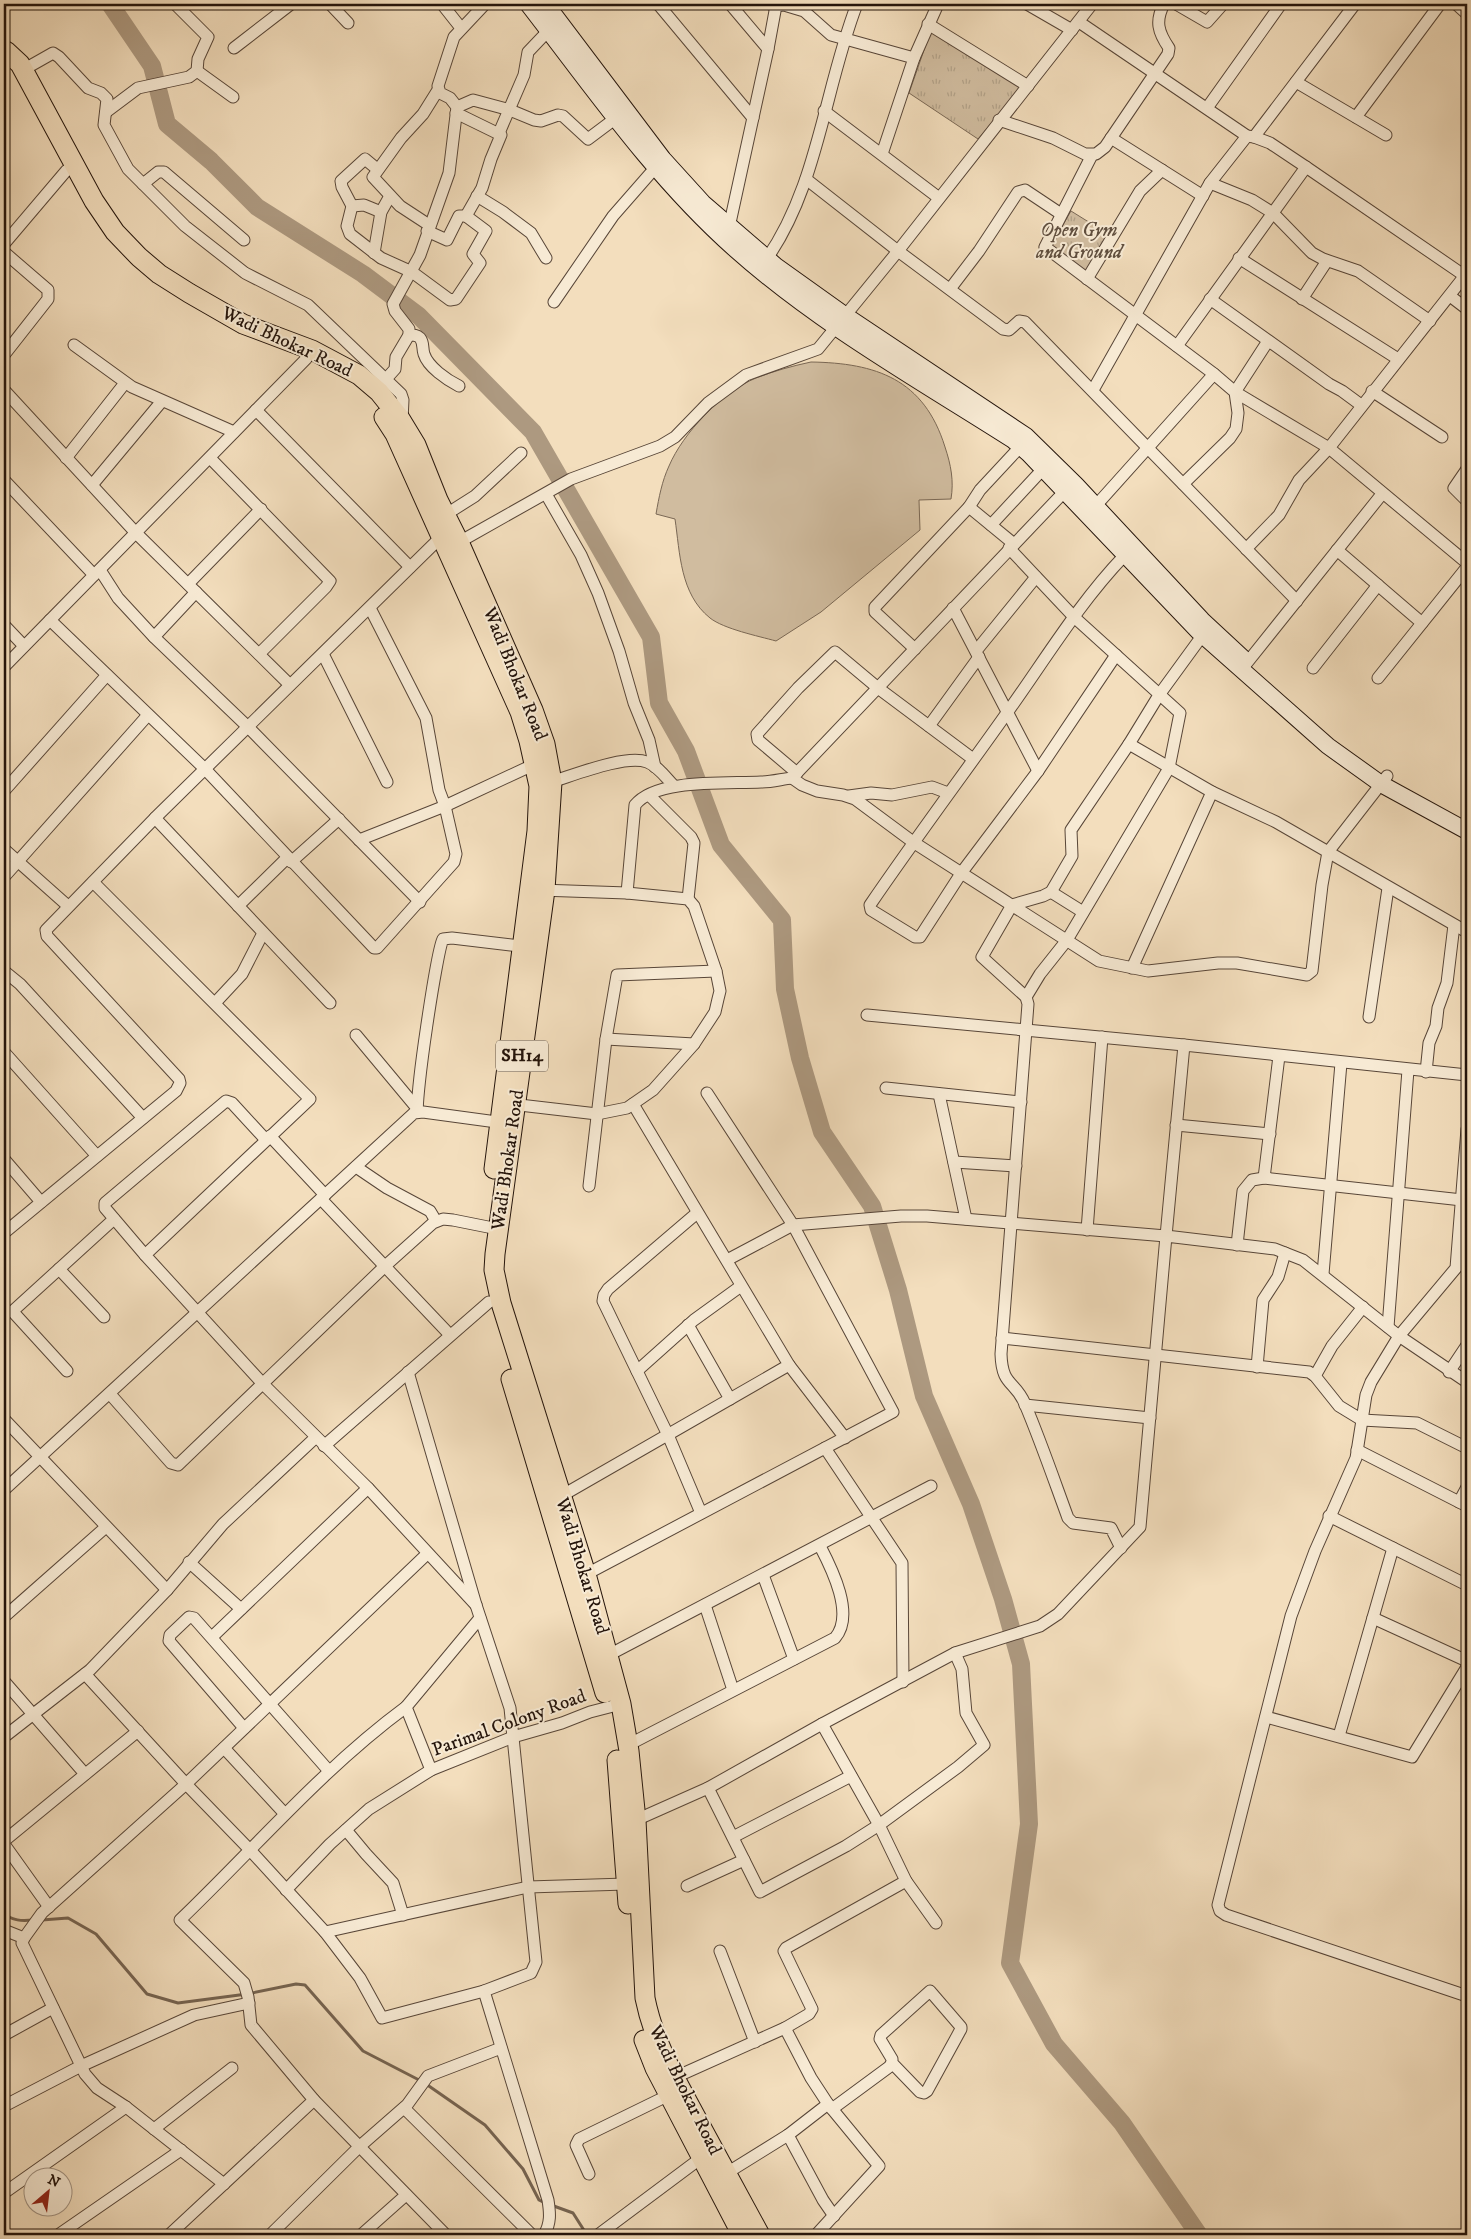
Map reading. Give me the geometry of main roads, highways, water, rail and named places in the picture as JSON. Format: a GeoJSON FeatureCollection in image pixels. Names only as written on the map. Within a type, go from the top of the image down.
{"type":"FeatureCollection","features":[{"type":"Feature","properties":{"kind":"main road","name":"Wadi Bhokar Road"},"geometry":{"type":"LineString","coordinates":[[5,49],[17,60],[23,70],[70,168]]}},
{"type":"Feature","properties":{"kind":"main road","name":"Wadi Bhokar Road"},"geometry":{"type":"LineString","coordinates":[[5,49],[13,70],[70,168],[115,232],[139,257],[159,274],[243,324],[309,355],[359,375],[379,392],[402,421],[416,445],[445,515],[449,543],[520,712],[535,764],[546,784]]}},
{"type":"Feature","properties":{"kind":"main road","name":"Wadi Bhokar Road"},"geometry":{"type":"LineString","coordinates":[[309,355],[350,381],[368,396],[382,414],[394,434],[533,710],[545,744],[546,784],[538,890],[492,1228],[483,1266],[489,1302],[555,1500],[603,1658],[614,1706],[628,1745],[636,1820],[645,1998],[654,2036],[669,2085],[702,2158],[720,2177],[742,2235]]}},
{"type":"Feature","properties":{"kind":"main road","name":"Wadi Bhokar Road"},"geometry":{"type":"LineString","coordinates":[[492,1228],[494,1270],[498,1291],[555,1500]]}},
{"type":"Feature","properties":{"kind":"main road","name":"Wadi Bhokar Road"},"geometry":{"type":"LineString","coordinates":[[614,1706],[615,1744],[635,2003],[642,2034],[655,2068],[669,2085],[720,2177],[760,2235]]}},
{"type":"Feature","properties":{"kind":"waterway"},"geometry":{"type":"LineString","coordinates":[[110,4],[152,66],[167,124],[211,161],[257,207],[363,274],[419,316],[533,432],[651,637],[659,703],[686,751],[721,845],[782,920],[785,989],[800,1058],[822,1132],[872,1206],[898,1290],[924,1396],[971,1504],[1003,1599],[1021,1664],[1029,1824],[1010,1963],[1054,2044],[1122,2123],[1199,2235]]}},
{"type":"Feature","properties":{"kind":"waterway"},"geometry":{"type":"LineString","coordinates":[[4,1913],[10,1918],[17,1920],[33,1920]]}},
{"type":"Feature","properties":{"kind":"waterway"},"geometry":{"type":"LineString","coordinates":[[42,1920],[68,1918],[96,1934],[147,1994],[178,2003],[247,1994],[296,1984],[305,1985],[363,2051],[421,2081]]}},
{"type":"Feature","properties":{"kind":"waterway"},"geometry":{"type":"LineString","coordinates":[[426,2084],[485,2125],[523,2169],[539,2200],[545,2203]]}},
{"type":"Feature","properties":{"kind":"waterway"},"geometry":{"type":"LineString","coordinates":[[551,2205],[573,2213],[587,2235]]}},
{"type":"Feature","properties":{"kind":"park label","name":"Open Gym and Ground"},"geometry":{"type":"Point","coordinates":[1079,241]}}]}
